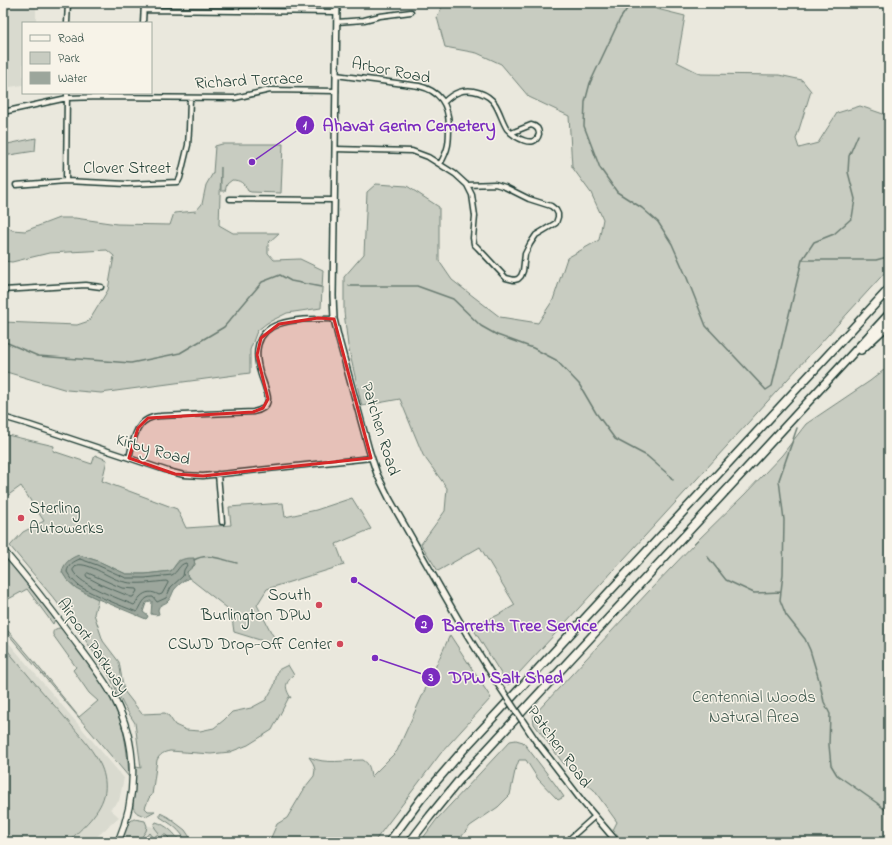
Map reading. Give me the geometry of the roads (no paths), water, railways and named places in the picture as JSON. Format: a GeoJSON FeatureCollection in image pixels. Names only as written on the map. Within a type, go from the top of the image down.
{"type":"FeatureCollection","features":[{"type":"Feature","properties":{"kind":"highway"},"geometry":{"type":"LineString","coordinates":[[388,842],[421,799],[464,749],[889,289]]}},
{"type":"Feature","properties":{"kind":"highway"},"geometry":{"type":"LineString","coordinates":[[410,842],[461,778],[889,314]]}},
{"type":"Feature","properties":{"kind":"highway"},"geometry":{"type":"LineString","coordinates":[[822,386],[889,324]]}},
{"type":"Feature","properties":{"kind":"main road","name":"Airport Parkway"},"geometry":{"type":"LineString","coordinates":[[3,550],[41,596],[101,676],[114,698],[124,722],[131,749],[132,789],[127,815],[118,842]]}},
{"type":"Feature","properties":{"kind":"street"},"geometry":{"type":"LineString","coordinates":[[68,3],[68,22]]}},
{"type":"Feature","properties":{"kind":"street"},"geometry":{"type":"LineString","coordinates":[[143,22],[144,3]]}},
{"type":"Feature","properties":{"kind":"street"},"geometry":{"type":"LineString","coordinates":[[237,3],[237,10]]}},
{"type":"Feature","properties":{"kind":"street","name":"Patchen Road"},"geometry":{"type":"LineString","coordinates":[[337,3],[333,296],[334,319],[371,458],[389,498],[468,636],[494,678],[536,741],[564,779],[594,817],[617,842]]}},
{"type":"Feature","properties":{"kind":"street"},"geometry":{"type":"LineString","coordinates":[[144,10],[337,12]]}},
{"type":"Feature","properties":{"kind":"street"},"geometry":{"type":"LineString","coordinates":[[337,22],[364,20],[378,16],[411,12]]}},
{"type":"Feature","properties":{"kind":"street","name":"Arbor Road"},"geometry":{"type":"LineString","coordinates":[[336,74],[425,88],[435,92],[444,102],[449,119],[449,141],[446,153],[440,164]]}},
{"type":"Feature","properties":{"kind":"street","name":"Richard Terrace"},"geometry":{"type":"LineString","coordinates":[[3,112],[35,106],[67,96],[141,95],[190,98],[235,98],[270,90],[336,91]]}},
{"type":"Feature","properties":{"kind":"street"},"geometry":{"type":"LineString","coordinates":[[444,102],[458,92],[473,91],[483,94],[495,103],[504,124],[511,133],[520,139],[531,141],[537,139],[539,134],[537,128],[531,125],[511,133]]}},
{"type":"Feature","properties":{"kind":"street"},"geometry":{"type":"LineString","coordinates":[[66,181],[67,96]]}},
{"type":"Feature","properties":{"kind":"street","name":"Clover Street"},"geometry":{"type":"LineString","coordinates":[[16,185],[66,181],[127,184],[178,182],[188,145],[190,98]]}},
{"type":"Feature","properties":{"kind":"street"},"geometry":{"type":"LineString","coordinates":[[335,149],[412,151],[428,157],[455,174],[467,185],[475,206],[474,244],[506,278],[512,280],[518,279],[523,273],[525,254],[530,244],[536,235],[556,223],[558,218],[557,212],[551,206],[529,199],[505,187],[492,184],[467,185]]}},
{"type":"Feature","properties":{"kind":"street"},"geometry":{"type":"LineString","coordinates":[[230,199],[334,200]]}},
{"type":"Feature","properties":{"kind":"street"},"geometry":{"type":"LineString","coordinates":[[3,290],[86,285],[101,287]]}},
{"type":"Feature","properties":{"kind":"street"},"geometry":{"type":"LineString","coordinates":[[129,458],[138,428],[148,418],[160,416],[253,412],[264,408],[268,399],[260,374],[257,355],[259,343],[264,334],[275,326],[288,322],[307,319],[334,319]]}},
{"type":"Feature","properties":{"kind":"street","name":"Kirby Road"},"geometry":{"type":"LineString","coordinates":[[3,417],[176,474],[193,476],[371,458]]}},
{"type":"Feature","properties":{"kind":"street"},"geometry":{"type":"LineString","coordinates":[[218,474],[222,522]]}},
{"type":"Feature","properties":{"kind":"street"},"geometry":{"type":"LineString","coordinates":[[566,842],[594,817]]}},
{"type":"Feature","properties":{"kind":"water"},"geometry":{"type":"Polygon","coordinates":[[[79,555],[98,561],[126,574],[145,574],[171,571],[182,559],[194,558],[194,563],[187,572],[189,578],[177,586],[168,601],[159,607],[159,614],[151,614],[152,601],[146,603],[143,612],[148,616],[146,619],[98,599],[76,588],[67,580],[62,572],[64,566],[70,559],[79,555]]]}},
{"type":"Feature","properties":{"kind":"waterway"},"geometry":{"type":"LineString","coordinates":[[631,3],[620,19],[590,83],[585,102],[584,126],[600,168],[617,192],[642,208],[658,222],[672,244],[706,326],[766,390],[772,386],[802,260],[814,242],[834,234],[852,218],[855,199],[848,172],[849,156],[858,135]]}},
{"type":"Feature","properties":{"kind":"waterway"},"geometry":{"type":"LineString","coordinates":[[802,260],[876,260],[887,257],[889,254]]}},
{"type":"Feature","properties":{"kind":"waterway"},"geometry":{"type":"LineString","coordinates":[[3,341],[38,356],[131,363],[180,353],[224,327],[262,282],[280,275],[291,281],[321,287]]}},
{"type":"Feature","properties":{"kind":"waterway"},"geometry":{"type":"LineString","coordinates":[[349,286],[417,286],[453,299],[481,326],[497,335],[533,348],[556,360],[579,384],[596,413],[615,439],[647,456],[673,480]]}},
{"type":"Feature","properties":{"kind":"waterway"},"geometry":{"type":"LineString","coordinates":[[797,428],[779,480],[784,520],[783,574],[780,600],[786,615],[805,639],[810,650],[824,702],[830,714],[829,745],[831,765],[837,775],[889,813]]}},
{"type":"Feature","properties":{"kind":"waterway"},"geometry":{"type":"LineString","coordinates":[[707,556],[726,580],[754,593],[781,592]]}},
{"type":"Feature","properties":{"kind":"waterway"},"geometry":{"type":"LineString","coordinates":[[194,560],[210,557],[237,563]]}},
{"type":"Feature","properties":{"kind":"place","name":"Ahavat Gerim Cemetery"},"geometry":{"type":"Point","coordinates":[252,162]}},
{"type":"Feature","properties":{"kind":"place","name":"Sterling Autowerks"},"geometry":{"type":"Point","coordinates":[21,518]}},
{"type":"Feature","properties":{"kind":"place","name":"Barretts Tree Service"},"geometry":{"type":"Point","coordinates":[354,580]}},
{"type":"Feature","properties":{"kind":"place","name":"South Burlington DPW"},"geometry":{"type":"Point","coordinates":[319,605]}},
{"type":"Feature","properties":{"kind":"place","name":"CSWD Drop-Off Center"},"geometry":{"type":"Point","coordinates":[340,644]}},
{"type":"Feature","properties":{"kind":"place","name":"DPW Salt Shed"},"geometry":{"type":"Point","coordinates":[375,658]}},
{"type":"Feature","properties":{"kind":"park label","name":"Centennial Woods Natural Area"},"geometry":{"type":"Point","coordinates":[754,707]}}]}
